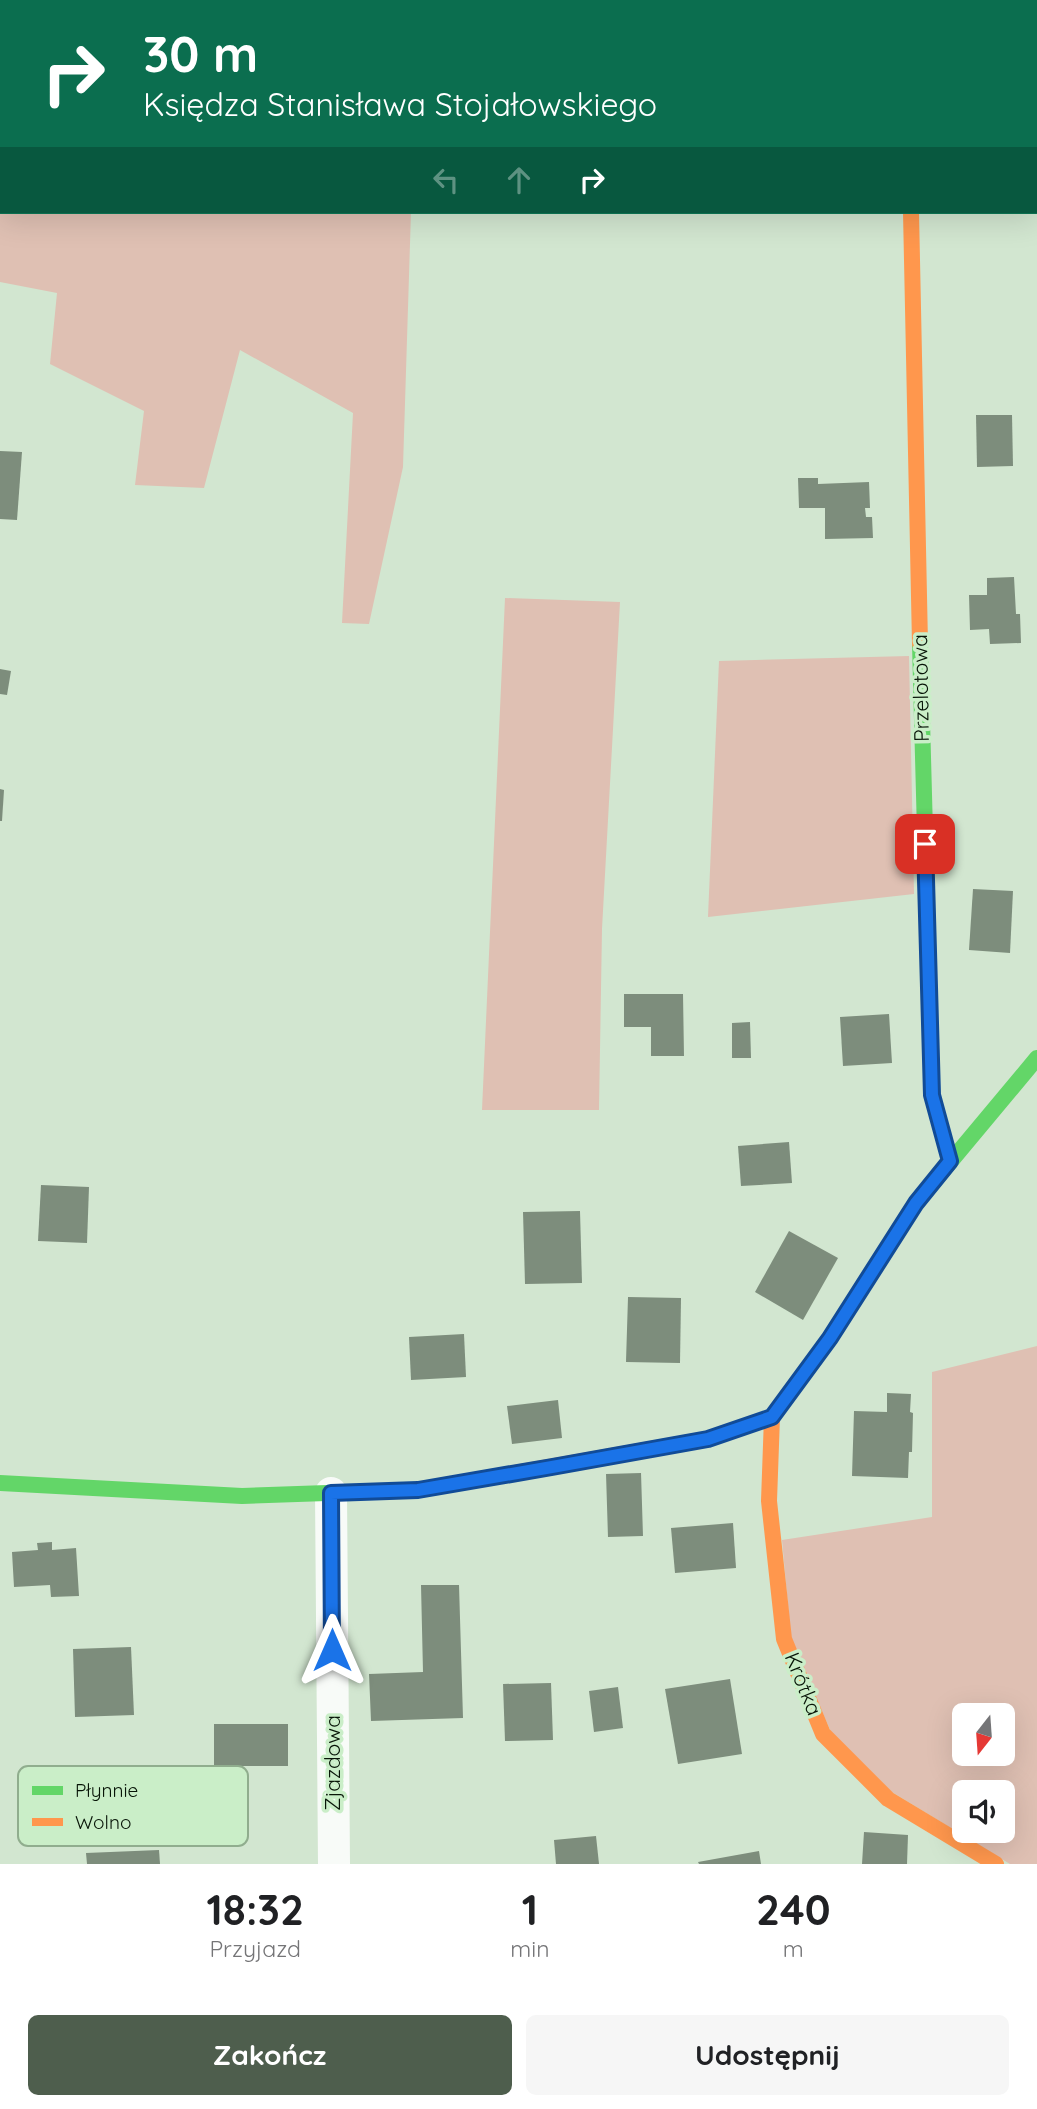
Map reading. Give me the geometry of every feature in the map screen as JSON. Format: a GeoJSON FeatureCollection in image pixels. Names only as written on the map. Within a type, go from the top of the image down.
{"type":"FeatureCollection","features":[{"type":"Feature","properties":{"kind":"street","name":"Przelotowa"},"geometry":{"type":"LineString","coordinates":[[911,214],[932,1095],[950,1161]]}},
{"type":"Feature","properties":{"kind":"street"},"geometry":{"type":"LineString","coordinates":[[0,1483],[242,1496],[418,1490],[708,1439],[772,1417],[830,1338],[916,1203],[1037,1058]]}},
{"type":"Feature","properties":{"kind":"street","name":"Krótka"},"geometry":{"type":"LineString","coordinates":[[772,1417],[769,1501],[784,1639],[823,1734],[888,1799],[996,1864]]}},
{"type":"Feature","properties":{"kind":"street","name":"Zjazdowa"},"geometry":{"type":"LineString","coordinates":[[331,1493],[334,1864]]}},
{"type":"Feature","properties":{"kind":"shaded area"},"geometry":{"type":"Polygon","coordinates":[[[0,214],[411,214],[403,467],[369,624],[342,623],[353,413],[240,350],[204,488],[135,485],[144,411],[50,364],[57,293],[0,282],[0,214]]]}},
{"type":"Feature","properties":{"kind":"shaded area"},"geometry":{"type":"Polygon","coordinates":[[[505,598],[620,602],[602,929],[599,1110],[482,1110],[505,598]]]}},
{"type":"Feature","properties":{"kind":"shaded area"},"geometry":{"type":"Polygon","coordinates":[[[909,656],[914,894],[708,917],[719,661],[909,656]]]}},
{"type":"Feature","properties":{"kind":"shaded area"},"geometry":{"type":"Polygon","coordinates":[[[1037,1346],[1037,1864],[1010,1864],[976,1843],[1015,1843],[1015,1780],[952,1780],[952,1829],[892,1792],[831,1732],[791,1639],[782,1540],[932,1517],[932,1372],[1037,1346]]]}},
{"type":"Feature","properties":{"kind":"building"},"geometry":{"type":"Polygon","coordinates":[[[976,415],[1012,415],[1013,466],[977,467],[976,415]]]}},
{"type":"Feature","properties":{"kind":"building"},"geometry":{"type":"Polygon","coordinates":[[[0,451],[22,452],[17,520],[0,519],[0,451]]]}},
{"type":"Feature","properties":{"kind":"building"},"geometry":{"type":"Polygon","coordinates":[[[798,478],[818,478],[818,484],[869,482],[870,508],[865,508],[866,517],[872,517],[873,538],[825,539],[825,508],[799,508],[798,478]]]}},
{"type":"Feature","properties":{"kind":"building"},"geometry":{"type":"Polygon","coordinates":[[[1014,577],[1021,643],[990,644],[989,629],[970,630],[969,595],[987,595],[987,578],[1014,577]]]}},
{"type":"Feature","properties":{"kind":"building"},"geometry":{"type":"Polygon","coordinates":[[[0,669],[11,671],[7,695],[0,694],[0,669]]]}},
{"type":"Feature","properties":{"kind":"building"},"geometry":{"type":"Polygon","coordinates":[[[0,789],[4,790],[2,821],[0,821],[0,789]]]}},
{"type":"Feature","properties":{"kind":"building"},"geometry":{"type":"Polygon","coordinates":[[[973,889],[1013,891],[1010,953],[969,950],[973,889]]]}},
{"type":"Feature","properties":{"kind":"building"},"geometry":{"type":"Polygon","coordinates":[[[624,994],[683,994],[684,1056],[651,1056],[651,1027],[624,1027],[624,994]]]}},
{"type":"Feature","properties":{"kind":"building"},"geometry":{"type":"Polygon","coordinates":[[[889,1014],[892,1063],[843,1066],[840,1017],[889,1014]]]}},
{"type":"Feature","properties":{"kind":"building"},"geometry":{"type":"Polygon","coordinates":[[[750,1022],[751,1058],[732,1058],[732,1023],[750,1022]]]}},
{"type":"Feature","properties":{"kind":"building"},"geometry":{"type":"Polygon","coordinates":[[[789,1142],[792,1183],[741,1186],[738,1146],[789,1142]]]}},
{"type":"Feature","properties":{"kind":"building"},"geometry":{"type":"Polygon","coordinates":[[[41,1185],[89,1187],[87,1243],[38,1241],[41,1185]]]}},
{"type":"Feature","properties":{"kind":"building"},"geometry":{"type":"Polygon","coordinates":[[[580,1211],[582,1283],[525,1284],[523,1212],[580,1211]]]}},
{"type":"Feature","properties":{"kind":"building"},"geometry":{"type":"Polygon","coordinates":[[[789,1231],[838,1258],[803,1320],[755,1292],[789,1231]]]}},
{"type":"Feature","properties":{"kind":"building"},"geometry":{"type":"Polygon","coordinates":[[[628,1297],[681,1298],[680,1363],[626,1362],[628,1297]]]}},
{"type":"Feature","properties":{"kind":"building"},"geometry":{"type":"Polygon","coordinates":[[[464,1334],[466,1377],[411,1380],[409,1337],[464,1334]]]}},
{"type":"Feature","properties":{"kind":"building"},"geometry":{"type":"Polygon","coordinates":[[[887,1393],[911,1394],[912,1452],[909,1452],[908,1478],[852,1476],[854,1411],[887,1412],[887,1393]]]}},
{"type":"Feature","properties":{"kind":"building"},"geometry":{"type":"Polygon","coordinates":[[[558,1400],[562,1438],[512,1444],[507,1406],[558,1400]]]}},
{"type":"Feature","properties":{"kind":"building"},"geometry":{"type":"Polygon","coordinates":[[[641,1473],[643,1536],[608,1537],[606,1474],[641,1473]]]}},
{"type":"Feature","properties":{"kind":"building"},"geometry":{"type":"Polygon","coordinates":[[[733,1523],[736,1568],[675,1573],[671,1528],[733,1523]]]}},
{"type":"Feature","properties":{"kind":"building"},"geometry":{"type":"Polygon","coordinates":[[[52,1542],[52,1550],[76,1548],[79,1596],[51,1597],[50,1585],[14,1587],[12,1552],[38,1550],[37,1543],[52,1542]]]}},
{"type":"Feature","properties":{"kind":"building"},"geometry":{"type":"Polygon","coordinates":[[[421,1585],[459,1585],[463,1718],[371,1721],[369,1674],[423,1672],[421,1585]]]}},
{"type":"Feature","properties":{"kind":"building"},"geometry":{"type":"Polygon","coordinates":[[[131,1647],[134,1715],[75,1717],[73,1649],[131,1647]]]}},
{"type":"Feature","properties":{"kind":"building"},"geometry":{"type":"Polygon","coordinates":[[[730,1679],[742,1754],[678,1764],[665,1689],[730,1679]]]}},
{"type":"Feature","properties":{"kind":"building"},"geometry":{"type":"Polygon","coordinates":[[[551,1683],[553,1740],[505,1741],[503,1684],[551,1683]]]}},
{"type":"Feature","properties":{"kind":"building"},"geometry":{"type":"Polygon","coordinates":[[[618,1687],[623,1728],[594,1732],[589,1691],[618,1687]]]}},
{"type":"Feature","properties":{"kind":"building"},"geometry":{"type":"Polygon","coordinates":[[[214,1724],[288,1724],[288,1766],[214,1766],[214,1724]]]}},
{"type":"Feature","properties":{"kind":"building"},"geometry":{"type":"Polygon","coordinates":[[[864,1832],[908,1835],[907,1864],[862,1864],[864,1832]]]}},
{"type":"Feature","properties":{"kind":"building"},"geometry":{"type":"Polygon","coordinates":[[[596,1836],[599,1864],[556,1864],[554,1840],[596,1836]]]}},
{"type":"Feature","properties":{"kind":"building"},"geometry":{"type":"Polygon","coordinates":[[[159,1850],[160,1864],[87,1864],[86,1853],[159,1850]]]}},
{"type":"Feature","properties":{"kind":"building"},"geometry":{"type":"Polygon","coordinates":[[[759,1851],[761,1864],[698,1862],[759,1851]]]}},
{"type":"Feature","properties":{"kind":"traffic: fast"},"geometry":{"type":"LineString","coordinates":[[920,644],[932,1095],[950,1161]]}},
{"type":"Feature","properties":{"kind":"traffic: fast"},"geometry":{"type":"LineString","coordinates":[[813,1361],[916,1203],[1037,1058]]}},
{"type":"Feature","properties":{"kind":"traffic: fast"},"geometry":{"type":"LineString","coordinates":[[0,1483],[242,1496],[385,1491]]}},
{"type":"Feature","properties":{"kind":"traffic: slow"},"geometry":{"type":"LineString","coordinates":[[911,214],[920,644]]}},
{"type":"Feature","properties":{"kind":"traffic: slow"},"geometry":{"type":"LineString","coordinates":[[385,1491],[418,1490],[708,1439],[772,1417],[813,1361]]}},
{"type":"Feature","properties":{"kind":"traffic: slow"},"geometry":{"type":"LineString","coordinates":[[772,1417],[769,1501],[784,1639],[823,1734],[888,1799],[996,1864]]}},
{"type":"Feature","properties":{"kind":"route"},"geometry":{"type":"LineString","coordinates":[[332,1650],[331,1493],[418,1490],[708,1439],[772,1417],[816,1358],[916,1203],[950,1161],[932,1095],[925,844]]}}]}
